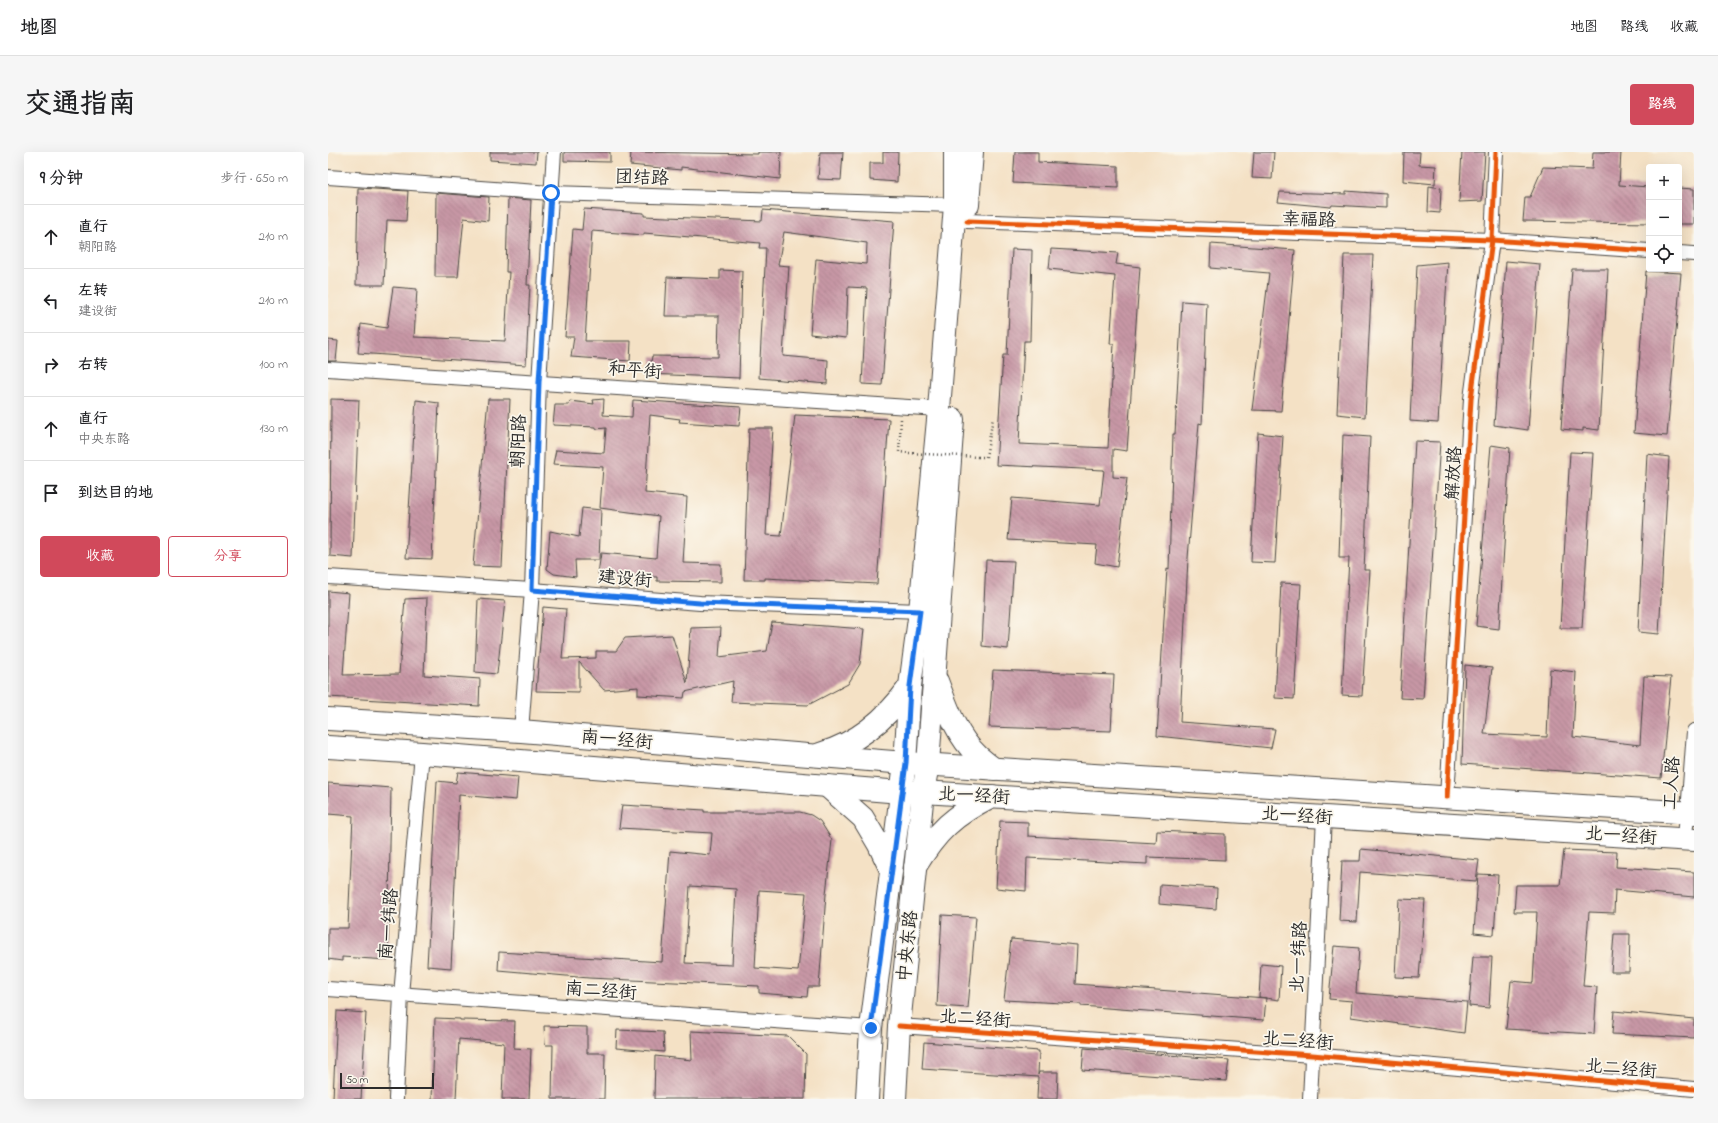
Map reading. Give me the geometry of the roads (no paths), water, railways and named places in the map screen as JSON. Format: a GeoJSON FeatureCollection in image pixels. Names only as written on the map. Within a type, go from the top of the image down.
{"type":"FeatureCollection","features":[{"type":"Feature","properties":{"kind":"main road"},"geometry":{"type":"LineString","coordinates":[[955,152],[961,213]]}},
{"type":"Feature","properties":{"kind":"main road"},"geometry":{"type":"LineString","coordinates":[[961,213],[972,152]]}},
{"type":"Feature","properties":{"kind":"main road","name":"中央东路"},"geometry":{"type":"LineString","coordinates":[[867,1099],[871,1028],[906,763],[910,686],[920,611],[939,409],[961,213]]}},
{"type":"Feature","properties":{"kind":"main road","name":"中央东路"},"geometry":{"type":"LineString","coordinates":[[895,1099],[899,1026],[923,792],[928,764],[935,673],[961,213]]}},
{"type":"Feature","properties":{"kind":"main road"},"geometry":{"type":"LineString","coordinates":[[935,673],[951,717],[963,738],[977,755],[994,769]]}},
{"type":"Feature","properties":{"kind":"main road"},"geometry":{"type":"LineString","coordinates":[[814,756],[831,751],[864,733],[900,700],[910,686]]}},
{"type":"Feature","properties":{"kind":"main road","name":"南一经街"},"geometry":{"type":"LineString","coordinates":[[328,719],[521,731],[906,763]]}},
{"type":"Feature","properties":{"kind":"main road","name":"南一经街"},"geometry":{"type":"LineString","coordinates":[[328,747],[422,753],[901,792]]}},
{"type":"Feature","properties":{"kind":"main road","name":"北一经街"},"geometry":{"type":"LineString","coordinates":[[906,763],[1691,813]]}},
{"type":"Feature","properties":{"kind":"main road"},"geometry":{"type":"LineString","coordinates":[[827,786],[863,818],[879,845],[891,870]]}},
{"type":"Feature","properties":{"kind":"main road","name":"北一经街"},"geometry":{"type":"LineString","coordinates":[[901,792],[992,796],[1689,839]]}},
{"type":"Feature","properties":{"kind":"main road"},"geometry":{"type":"LineString","coordinates":[[915,867],[929,843],[952,820],[977,803],[992,796]]}},
{"type":"Feature","properties":{"kind":"street","name":"朝阳路"},"geometry":{"type":"LineString","coordinates":[[521,731],[532,590],[539,382],[554,152]]}},
{"type":"Feature","properties":{"kind":"street","name":"解放路"},"geometry":{"type":"LineString","coordinates":[[1447,798],[1471,398],[1492,240],[1496,152]]}},
{"type":"Feature","properties":{"kind":"street","name":"团结路"},"geometry":{"type":"LineString","coordinates":[[328,177],[551,193],[961,213]]}},
{"type":"Feature","properties":{"kind":"street","name":"幸福路"},"geometry":{"type":"LineString","coordinates":[[961,213],[1492,240],[1646,251]]}},
{"type":"Feature","properties":{"kind":"street"},"geometry":{"type":"LineString","coordinates":[[1682,253],[1694,254]]}},
{"type":"Feature","properties":{"kind":"street","name":"和平街"},"geometry":{"type":"LineString","coordinates":[[328,369],[939,409]]}},
{"type":"Feature","properties":{"kind":"street","name":"建设街"},"geometry":{"type":"LineString","coordinates":[[328,577],[532,590],[700,603],[920,611]]}},
{"type":"Feature","properties":{"kind":"street","name":"工人路"},"geometry":{"type":"LineString","coordinates":[[1689,839],[1694,731]]}},
{"type":"Feature","properties":{"kind":"street","name":"南一纬路"},"geometry":{"type":"LineString","coordinates":[[396,1099],[401,994],[422,753]]}},
{"type":"Feature","properties":{"kind":"street","name":"北一纬路"},"geometry":{"type":"LineString","coordinates":[[1310,1099],[1324,817]]}},
{"type":"Feature","properties":{"kind":"street","name":"南二经街"},"geometry":{"type":"LineString","coordinates":[[328,989],[871,1028]]}},
{"type":"Feature","properties":{"kind":"street","name":"北二经街"},"geometry":{"type":"LineString","coordinates":[[899,1026],[1312,1055],[1694,1089]]}}]}
